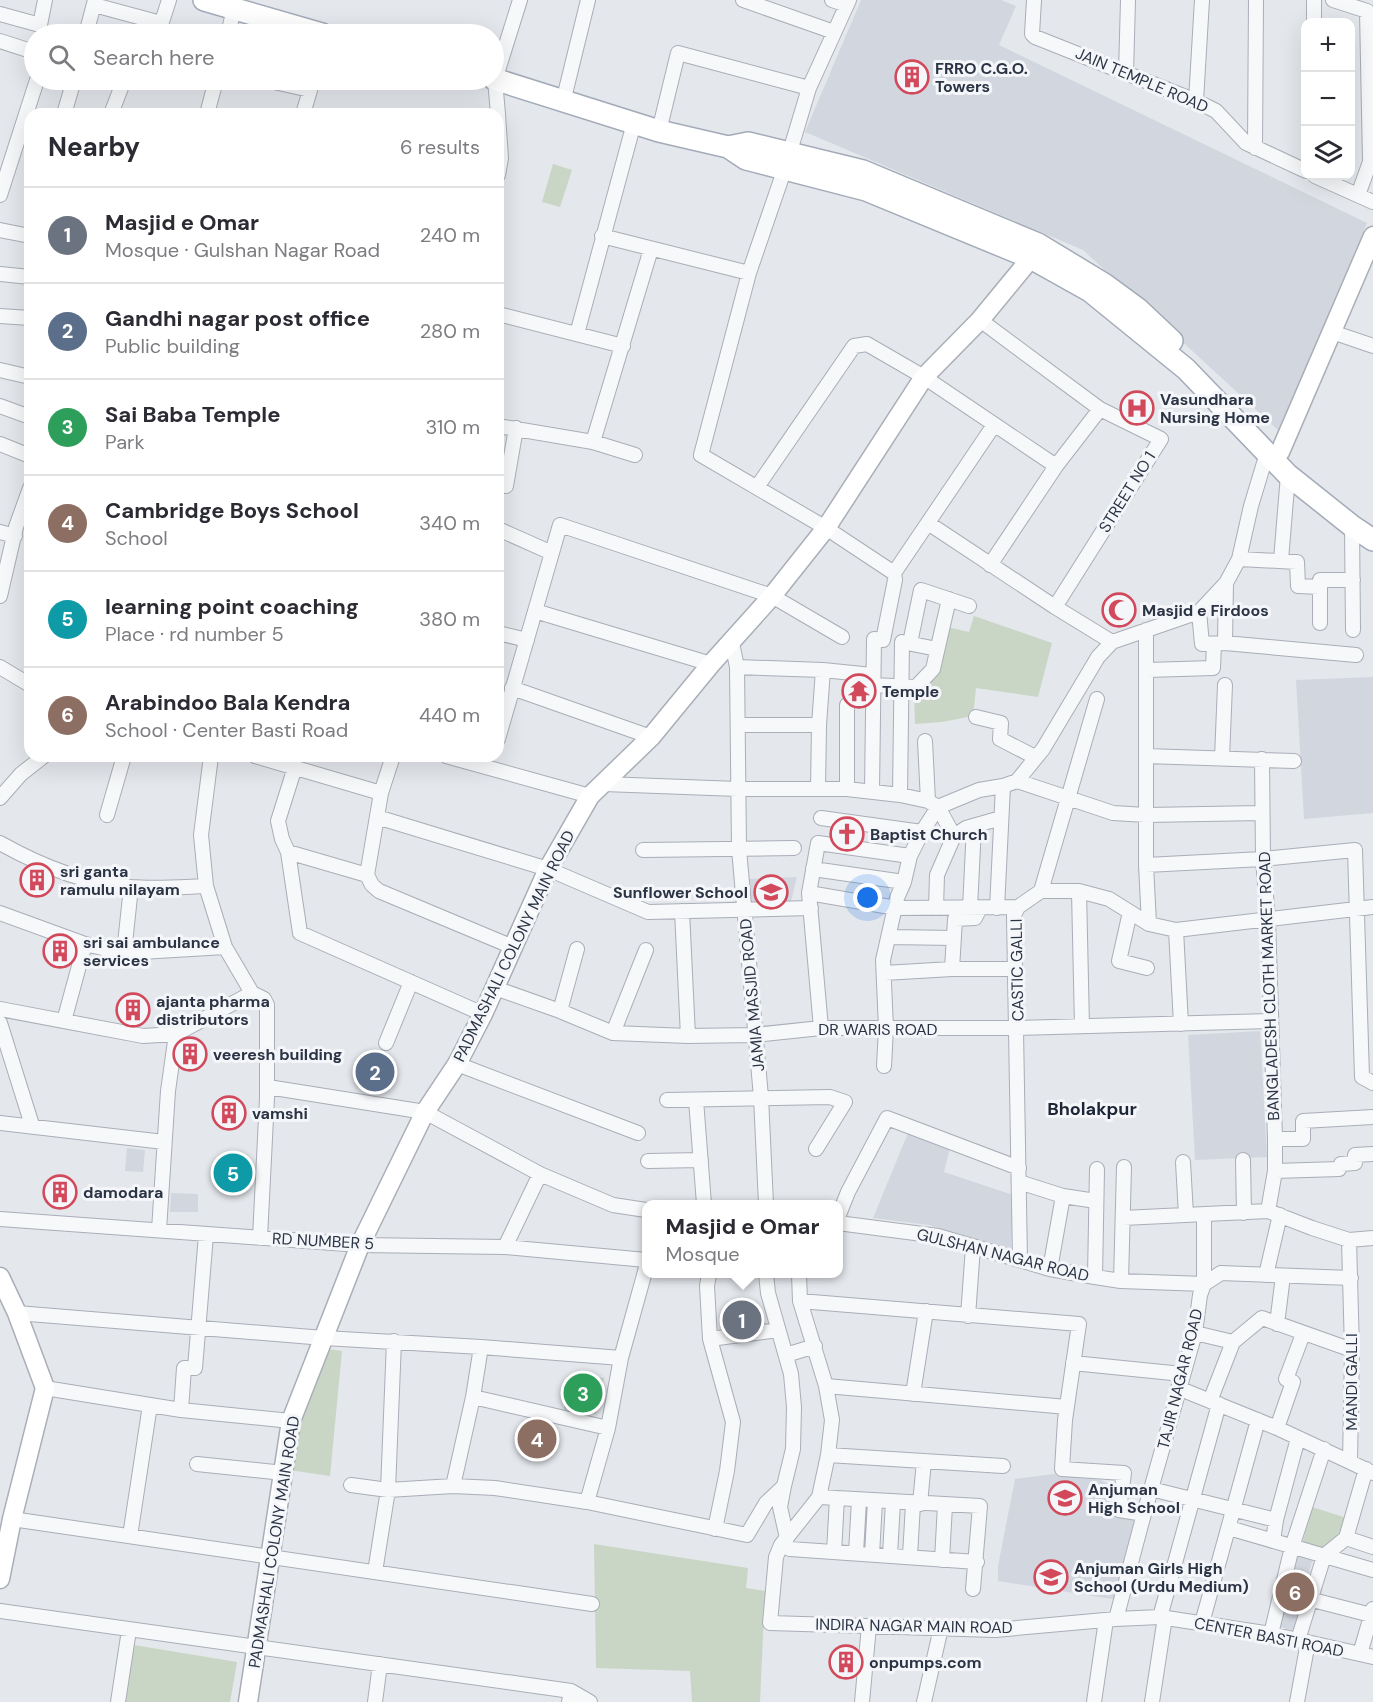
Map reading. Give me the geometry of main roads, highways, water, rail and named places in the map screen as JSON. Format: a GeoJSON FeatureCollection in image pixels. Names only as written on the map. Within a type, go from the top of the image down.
{"type":"FeatureCollection","features":[{"type":"Feature","properties":{"kind":"main road"},"geometry":{"type":"LineString","coordinates":[[204,0],[287,24]]}},
{"type":"Feature","properties":{"kind":"main road"},"geometry":{"type":"LineString","coordinates":[[504,83],[659,131],[728,147],[748,143],[786,160],[872,174],[1104,284],[1138,309],[1256,423],[1288,475],[1373,540]]}},
{"type":"Feature","properties":{"kind":"main road"},"geometry":{"type":"LineString","coordinates":[[1274,453],[1356,518],[1373,528]]}},
{"type":"Feature","properties":{"kind":"place","name":"FRRO C.G.O. Towers"},"geometry":{"type":"Point","coordinates":[912,77]}},
{"type":"Feature","properties":{"kind":"place","name":"Vasundhara Nursing Home"},"geometry":{"type":"Point","coordinates":[1137,408]}},
{"type":"Feature","properties":{"kind":"place","name":"Masjid e Firdoos"},"geometry":{"type":"Point","coordinates":[1119,610]}},
{"type":"Feature","properties":{"kind":"place","name":"Temple"},"geometry":{"type":"Point","coordinates":[859,691]}},
{"type":"Feature","properties":{"kind":"place","name":"Baptist Church"},"geometry":{"type":"Point","coordinates":[847,834]}},
{"type":"Feature","properties":{"kind":"place","name":"sri ganta ramulu nilayam"},"geometry":{"type":"Point","coordinates":[37,880]}},
{"type":"Feature","properties":{"kind":"place","name":"Sunflower School"},"geometry":{"type":"Point","coordinates":[771,892]}},
{"type":"Feature","properties":{"kind":"place","name":"sri sai ambulance services"},"geometry":{"type":"Point","coordinates":[60,951]}},
{"type":"Feature","properties":{"kind":"place","name":"ajanta pharma distributors"},"geometry":{"type":"Point","coordinates":[133,1010]}},
{"type":"Feature","properties":{"kind":"place","name":"veeresh building"},"geometry":{"type":"Point","coordinates":[190,1054]}},
{"type":"Feature","properties":{"kind":"place","name":"Gandhi nagar post office"},"geometry":{"type":"Point","coordinates":[375,1072]}},
{"type":"Feature","properties":{"kind":"place","name":"vamshi"},"geometry":{"type":"Point","coordinates":[229,1113]}},
{"type":"Feature","properties":{"kind":"place","name":"learning point coaching"},"geometry":{"type":"Point","coordinates":[233,1173]}},
{"type":"Feature","properties":{"kind":"place","name":"damodara"},"geometry":{"type":"Point","coordinates":[60,1192]}},
{"type":"Feature","properties":{"kind":"place","name":"Masjid e Omar"},"geometry":{"type":"Point","coordinates":[742,1320]}},
{"type":"Feature","properties":{"kind":"place","name":"Sai Baba Temple"},"geometry":{"type":"Point","coordinates":[583,1393]}},
{"type":"Feature","properties":{"kind":"place","name":"Cambridge Boys School"},"geometry":{"type":"Point","coordinates":[537,1439]}},
{"type":"Feature","properties":{"kind":"place","name":"Anjuman High School"},"geometry":{"type":"Point","coordinates":[1065,1498]}},
{"type":"Feature","properties":{"kind":"place","name":"Anjuman Girls High School (Urdu Medium)"},"geometry":{"type":"Point","coordinates":[1051,1577]}},
{"type":"Feature","properties":{"kind":"place","name":"Arabindoo Bala Kendra"},"geometry":{"type":"Point","coordinates":[1295,1592]}},
{"type":"Feature","properties":{"kind":"place","name":"onpumps.com"},"geometry":{"type":"Point","coordinates":[846,1662]}},
{"type":"Feature","properties":{"kind":"district","name":"Bholakpur"},"geometry":{"type":"Point","coordinates":[1092,1109]}}]}
